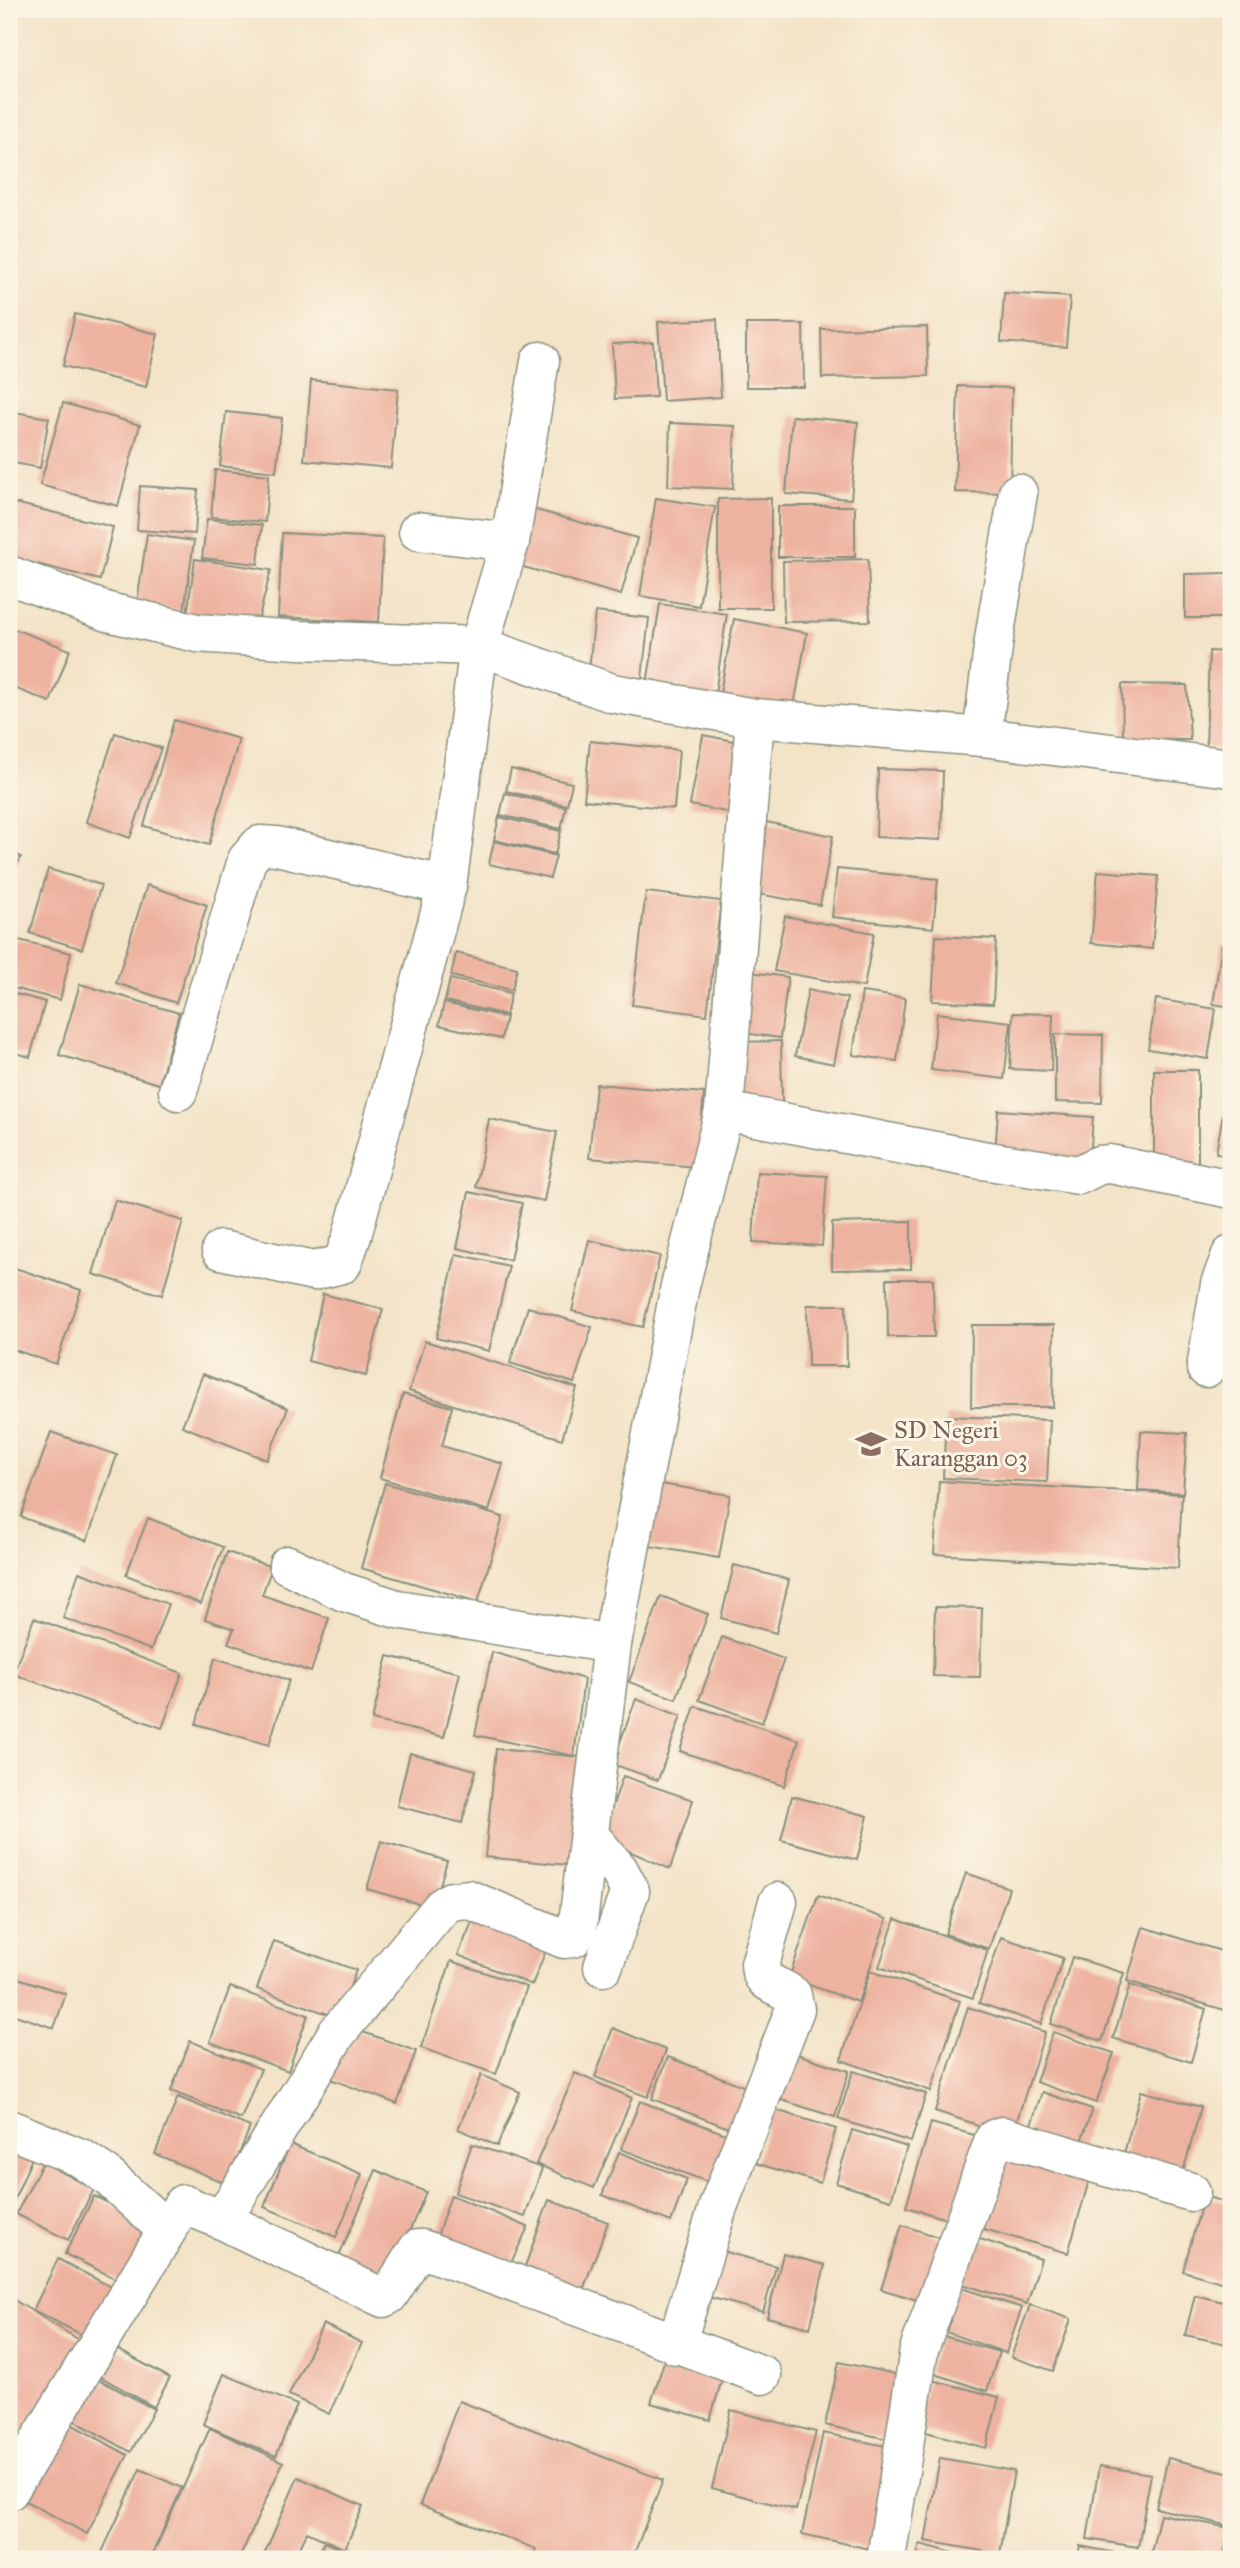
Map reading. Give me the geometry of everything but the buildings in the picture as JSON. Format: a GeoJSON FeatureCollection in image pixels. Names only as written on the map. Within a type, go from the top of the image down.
{"type":"FeatureCollection","features":[{"type":"Feature","properties":{"kind":"street"},"geometry":{"type":"LineString","coordinates":[[221,1250],[313,1271],[342,1264],[352,1236],[447,886],[479,646],[510,542],[540,361]]}},
{"type":"Feature","properties":{"kind":"street"},"geometry":{"type":"LineString","coordinates":[[982,737],[994,639],[1018,494]]}},
{"type":"Feature","properties":{"kind":"street"},"geometry":{"type":"LineString","coordinates":[[418,531],[510,542]]}},
{"type":"Feature","properties":{"kind":"street"},"geometry":{"type":"LineString","coordinates":[[9,575],[108,612],[197,633],[299,640],[479,646],[612,693],[755,718],[982,737],[1231,768]]}},
{"type":"Feature","properties":{"kind":"street"},"geometry":{"type":"LineString","coordinates":[[222,2220],[337,2032],[442,1907],[451,1901],[468,1899],[564,1939],[573,1938],[577,1931],[612,1644],[680,1286],[723,1111],[755,718]]}},
{"type":"Feature","properties":{"kind":"street"},"geometry":{"type":"LineString","coordinates":[[178,1091],[247,860],[260,845],[277,846],[447,886]]}},
{"type":"Feature","properties":{"kind":"street"},"geometry":{"type":"LineString","coordinates":[[723,1111],[1079,1175],[1099,1165],[1110,1164],[1231,1189]]}},
{"type":"Feature","properties":{"kind":"street"},"geometry":{"type":"LineString","coordinates":[[1206,1368],[1220,1284],[1231,1255]]}},
{"type":"Feature","properties":{"kind":"street"},"geometry":{"type":"LineString","coordinates":[[288,1565],[344,1592],[397,1609],[612,1644]]}},
{"type":"Feature","properties":{"kind":"street"},"geometry":{"type":"LineString","coordinates":[[589,1835],[619,1870],[630,1891],[603,1967]]}},
{"type":"Feature","properties":{"kind":"street"},"geometry":{"type":"LineString","coordinates":[[677,2346],[719,2204],[795,2009],[792,1995],[765,1980],[760,1973],[760,1964],[778,1902]]}},
{"type":"Feature","properties":{"kind":"street"},"geometry":{"type":"LineString","coordinates":[[9,2129],[81,2158],[106,2175],[167,2230]]}},
{"type":"Feature","properties":{"kind":"street"},"geometry":{"type":"LineString","coordinates":[[886,2559],[919,2350],[994,2139],[1002,2136],[1191,2192]]}},
{"type":"Feature","properties":{"kind":"street"},"geometry":{"type":"LineString","coordinates":[[9,2491],[183,2204],[222,2220],[383,2298],[389,2295],[417,2251],[422,2249],[677,2346],[762,2375]]}},
{"type":"Feature","properties":{"kind":"place","name":"SD Negeri Karanggan 03"},"geometry":{"type":"Point","coordinates":[871,1444]}}]}
